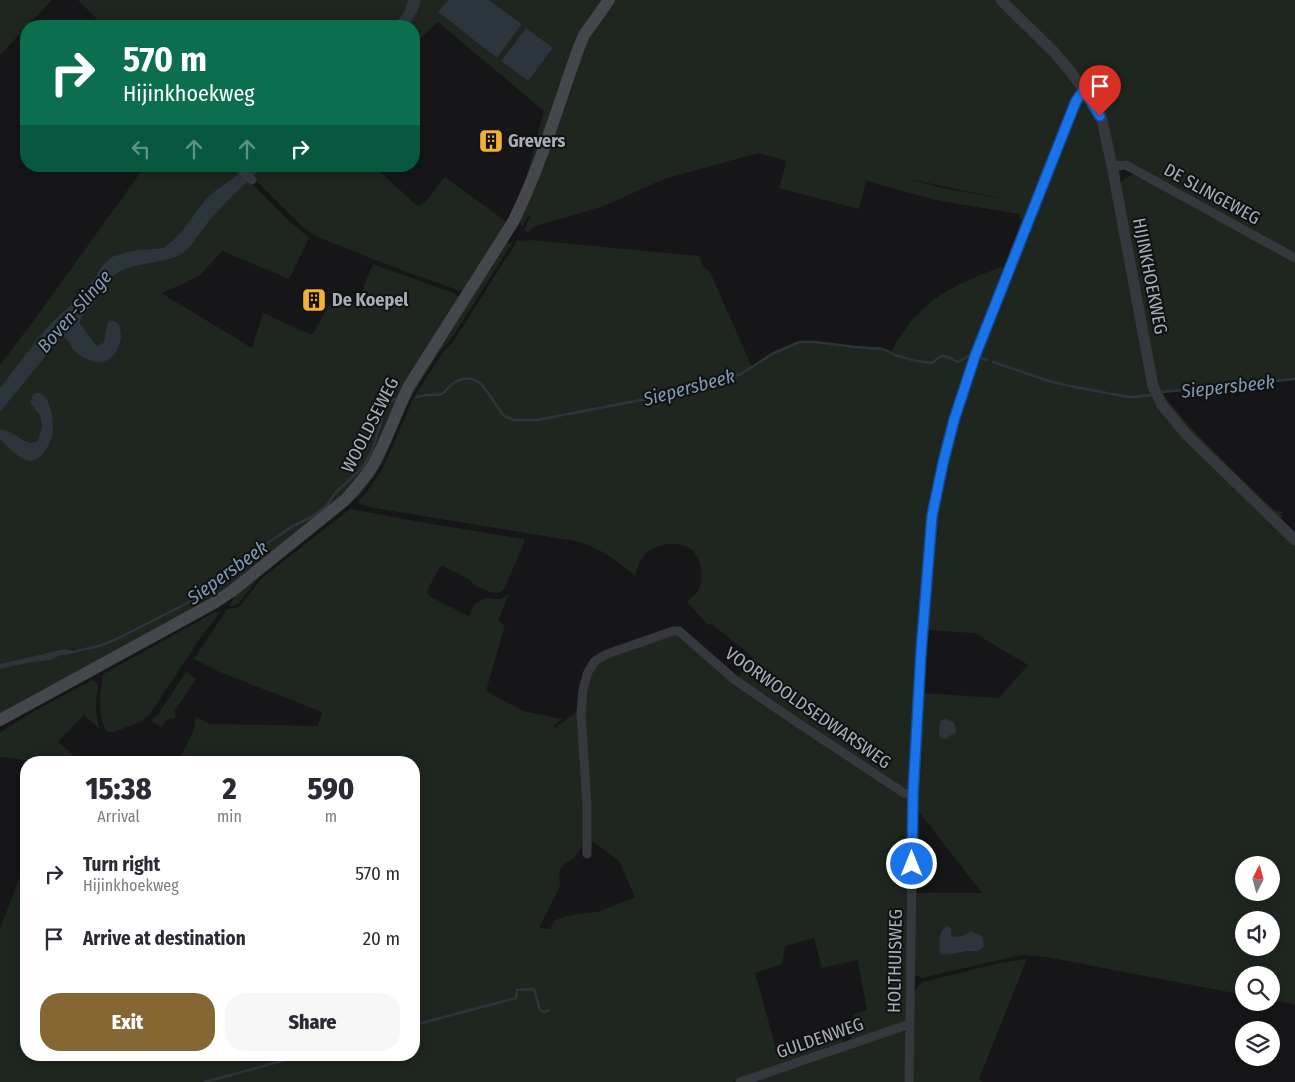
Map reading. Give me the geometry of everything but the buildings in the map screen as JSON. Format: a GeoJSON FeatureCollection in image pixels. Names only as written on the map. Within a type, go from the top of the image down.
{"type":"FeatureCollection","features":[{"type":"Feature","properties":{"kind":"main road","name":"WOOLDSEWEG"},"geometry":{"type":"LineString","coordinates":[[0,720],[214,603],[232,591],[346,499],[357,487],[371,468],[380,451],[409,386],[513,222],[525,199],[584,35],[609,0]]}},
{"type":"Feature","properties":{"kind":"street","name":"HIJINKHOEKWEG"},"geometry":{"type":"LineString","coordinates":[[1001,0],[1054,52],[1070,71],[1102,120],[1153,386],[1157,397],[1168,414],[1187,435],[1295,540]]}},
{"type":"Feature","properties":{"kind":"street","name":"HOLTHUISWEG"},"geometry":{"type":"LineString","coordinates":[[910,1082],[913,795],[921,652],[932,516],[954,420],[975,356],[1072,110],[1084,90]]}},
{"type":"Feature","properties":{"kind":"street","name":"DE SLINGEWEG"},"geometry":{"type":"LineString","coordinates":[[1112,166],[1126,165],[1295,258]]}},
{"type":"Feature","properties":{"kind":"street"},"geometry":{"type":"LineString","coordinates":[[243,172],[252,180]]}},
{"type":"Feature","properties":{"kind":"street","name":"VOORWOOLDSEDWARSWEG"},"geometry":{"type":"LineString","coordinates":[[587,854],[587,805],[581,713],[583,689],[588,672],[595,661],[607,654],[673,631],[679,631],[735,680],[904,794],[913,795]]}},
{"type":"Feature","properties":{"kind":"street","name":"GULDENWEG"},"geometry":{"type":"LineString","coordinates":[[740,1082],[910,1024]]}},
{"type":"Feature","properties":{"kind":"shaded area"},"geometry":{"type":"Polygon","coordinates":[[[0,0],[52,0],[33,20],[20,20],[20,34],[0,55],[0,0]]]}},
{"type":"Feature","properties":{"kind":"shaded area"},"geometry":{"type":"Polygon","coordinates":[[[78,0],[408,0],[404,12],[398,20],[98,20],[78,0]]]}},
{"type":"Feature","properties":{"kind":"shaded area"},"geometry":{"type":"Polygon","coordinates":[[[421,0],[448,0],[438,12],[497,58],[522,24],[489,0],[1295,0],[1295,256],[1121,159],[1120,182],[1131,175],[1142,175],[1295,261],[1295,379],[1162,393],[1216,453],[1273,509],[1284,513],[1280,514],[1283,517],[1278,518],[1191,434],[1167,407],[1161,397],[1156,386],[1120,195],[1119,221],[1149,382],[1154,396],[1182,435],[1295,544],[1295,1005],[1280,1002],[1280,966],[1235,966],[1235,993],[1046,957],[1022,955],[922,978],[913,974],[914,893],[982,893],[916,808],[921,693],[999,698],[1028,665],[974,633],[925,630],[935,515],[945,465],[957,420],[984,338],[1037,206],[1029,204],[1030,207],[968,366],[947,431],[939,464],[931,514],[924,582],[910,787],[903,789],[738,677],[753,657],[713,625],[707,624],[687,602],[698,591],[702,575],[698,559],[692,550],[680,544],[666,544],[652,549],[641,560],[635,576],[607,555],[575,541],[380,509],[362,505],[358,502],[383,468],[414,397],[443,352],[455,339],[517,241],[530,240],[699,256],[703,266],[710,272],[752,367],[773,354],[799,343],[820,343],[891,351],[914,318],[937,297],[970,279],[1005,266],[1022,219],[1019,218],[1019,214],[940,201],[866,181],[859,209],[779,188],[787,161],[758,153],[664,179],[604,206],[535,226],[529,233],[524,230],[531,216],[528,216],[522,227],[519,219],[515,220],[544,111],[438,22],[420,38],[420,20],[412,20],[421,0]],[[526,28],[501,61],[528,81],[553,48],[526,28]],[[909,179],[942,188],[1008,200],[909,179]],[[943,719],[939,726],[939,732],[941,739],[947,739],[955,734],[956,730],[954,722],[943,719]],[[947,925],[940,934],[939,940],[942,955],[977,951],[984,946],[983,938],[980,934],[971,931],[962,936],[951,936],[951,928],[947,925]]]}},
{"type":"Feature","properties":{"kind":"shaded area"},"geometry":{"type":"Polygon","coordinates":[[[141,172],[240,173],[204,201],[183,230],[162,248],[151,249],[102,266],[81,296],[52,322],[0,388],[0,365],[141,172]]]}},
{"type":"Feature","properties":{"kind":"shaded area"},"geometry":{"type":"Polygon","coordinates":[[[257,172],[380,172],[419,206],[424,203],[445,177],[508,223],[464,290],[457,290],[318,237],[304,228],[252,177],[257,172]]]}},
{"type":"Feature","properties":{"kind":"shaded area"},"geometry":{"type":"Polygon","coordinates":[[[248,180],[309,238],[289,279],[222,251],[201,274],[161,293],[252,348],[263,313],[312,335],[335,295],[357,303],[373,264],[453,293],[458,296],[459,300],[375,454],[354,485],[226,590],[0,715],[0,669],[51,660],[59,656],[75,653],[75,649],[64,649],[0,664],[0,440],[20,457],[33,460],[41,454],[50,441],[53,425],[48,400],[37,411],[41,419],[42,428],[39,440],[35,443],[26,442],[8,431],[0,430],[0,412],[62,337],[66,337],[70,345],[108,360],[118,349],[109,321],[104,342],[98,346],[80,323],[107,281],[124,269],[181,254],[248,180]]]}},
{"type":"Feature","properties":{"kind":"shaded area"},"geometry":{"type":"Polygon","coordinates":[[[513,242],[410,399],[382,464],[356,500],[355,495],[404,404],[504,244],[513,242]]]}},
{"type":"Feature","properties":{"kind":"shaded area"},"geometry":{"type":"Polygon","coordinates":[[[343,507],[346,508],[258,578],[239,603],[229,606],[239,589],[343,507]]]}},
{"type":"Feature","properties":{"kind":"shaded area"},"geometry":{"type":"Polygon","coordinates":[[[350,509],[524,539],[524,543],[502,591],[497,593],[490,592],[474,585],[469,579],[443,566],[439,568],[427,591],[429,596],[469,616],[475,603],[486,598],[500,599],[509,594],[498,621],[505,625],[486,691],[523,711],[562,719],[553,726],[555,728],[579,710],[585,797],[584,844],[575,857],[562,866],[559,873],[560,886],[539,928],[550,929],[554,921],[563,917],[598,912],[635,897],[619,861],[591,840],[583,712],[589,677],[597,663],[605,658],[675,634],[909,801],[908,1015],[905,1021],[901,1025],[855,1041],[849,1036],[844,1028],[856,1025],[853,1014],[867,1010],[858,960],[822,968],[814,938],[785,946],[782,964],[755,973],[779,1059],[843,1038],[843,1041],[840,1046],[732,1082],[0,1082],[0,929],[20,877],[20,1061],[420,1061],[420,756],[181,756],[194,730],[196,717],[210,724],[318,726],[322,712],[217,671],[194,659],[227,609],[236,608],[241,605],[262,578],[350,509]]]}},
{"type":"Feature","properties":{"kind":"shaded area"},"geometry":{"type":"Polygon","coordinates":[[[221,611],[201,637],[150,714],[142,721],[114,732],[106,730],[100,710],[103,674],[215,612],[221,611]]]}},
{"type":"Feature","properties":{"kind":"shaded area"},"geometry":{"type":"Polygon","coordinates":[[[186,672],[196,679],[175,710],[175,718],[167,719],[161,728],[151,721],[159,713],[186,672]]]}},
{"type":"Feature","properties":{"kind":"shaded area"},"geometry":{"type":"Polygon","coordinates":[[[92,680],[98,685],[96,704],[97,720],[100,729],[84,715],[58,742],[74,756],[20,756],[20,759],[0,757],[0,732],[92,680]]]}},
{"type":"Feature","properties":{"kind":"shaded area"},"geometry":{"type":"Polygon","coordinates":[[[1027,959],[979,1079],[982,1082],[912,1082],[913,993],[922,982],[1000,963],[1027,959]]]}},
{"type":"Feature","properties":{"kind":"shaded area"},"geometry":{"type":"Polygon","coordinates":[[[902,1030],[908,1036],[907,1082],[748,1082],[902,1030]]]}},
{"type":"Feature","properties":{"kind":"water"},"geometry":{"type":"Polygon","coordinates":[[[408,0],[421,0],[412,20],[398,20],[404,12],[408,0]]]}},
{"type":"Feature","properties":{"kind":"water"},"geometry":{"type":"Polygon","coordinates":[[[448,0],[489,0],[522,24],[497,58],[438,12],[448,0]]]}},
{"type":"Feature","properties":{"kind":"water"},"geometry":{"type":"Polygon","coordinates":[[[526,28],[553,48],[528,81],[501,61],[526,28]]]}},
{"type":"Feature","properties":{"kind":"water","name":"Boven-Slinge"},"geometry":{"type":"Polygon","coordinates":[[[258,172],[216,214],[187,250],[172,258],[127,268],[107,282],[80,323],[98,346],[104,342],[109,321],[116,322],[120,327],[119,344],[115,353],[108,360],[99,362],[80,356],[66,338],[62,337],[0,412],[0,388],[52,322],[81,296],[102,266],[112,257],[131,251],[163,248],[183,230],[204,201],[240,173],[258,172]]]}},
{"type":"Feature","properties":{"kind":"water"},"geometry":{"type":"Polygon","coordinates":[[[36,393],[44,396],[50,406],[53,431],[51,440],[41,456],[33,461],[29,461],[17,455],[0,440],[0,430],[8,431],[26,442],[38,441],[42,426],[40,416],[30,402],[36,393]]]}},
{"type":"Feature","properties":{"kind":"water"},"geometry":{"type":"Polygon","coordinates":[[[64,649],[78,651],[51,660],[0,669],[0,664],[64,649]]]}},
{"type":"Feature","properties":{"kind":"water"},"geometry":{"type":"Polygon","coordinates":[[[943,719],[954,722],[956,730],[955,734],[947,739],[941,739],[939,734],[939,726],[943,719]]]}},
{"type":"Feature","properties":{"kind":"water"},"geometry":{"type":"Polygon","coordinates":[[[947,925],[951,928],[951,936],[962,936],[971,931],[980,934],[983,938],[984,946],[977,951],[942,955],[940,953],[939,938],[947,925]]]}},
{"type":"Feature","properties":{"kind":"waterway","name":"Siepersbeek"},"geometry":{"type":"LineString","coordinates":[[417,397],[439,395],[458,380],[471,379],[483,386],[504,416],[514,420],[537,420],[688,391],[741,374],[772,354],[799,342],[883,349],[895,355],[932,363],[941,356],[958,362],[970,355]]}},
{"type":"Feature","properties":{"kind":"waterway","name":"Siepersbeek"},"geometry":{"type":"LineString","coordinates":[[979,357],[987,360]]}},
{"type":"Feature","properties":{"kind":"waterway","name":"Siepersbeek"},"geometry":{"type":"LineString","coordinates":[[993,362],[1070,386],[1128,397],[1151,395]]}},
{"type":"Feature","properties":{"kind":"waterway","name":"Siepersbeek"},"geometry":{"type":"LineString","coordinates":[[1162,392],[1295,379]]}},
{"type":"Feature","properties":{"kind":"waterway","name":"Siepersbeek"},"geometry":{"type":"LineString","coordinates":[[76,651],[99,646],[119,638],[199,597],[254,552],[293,526],[312,517],[327,505],[336,492],[362,468],[373,448],[386,405],[395,399]]}},
{"type":"Feature","properties":{"kind":"waterway"},"geometry":{"type":"LineString","coordinates":[[420,1023],[516,998],[517,990],[534,989],[540,1010],[544,1012],[549,1010]]}},
{"type":"Feature","properties":{"kind":"waterway"},"geometry":{"type":"LineString","coordinates":[[205,1082],[282,1061]]}},
{"type":"Feature","properties":{"kind":"place","name":"Grevers"},"geometry":{"type":"Point","coordinates":[491,141]}},
{"type":"Feature","properties":{"kind":"place","name":"De Koepel"},"geometry":{"type":"Point","coordinates":[314,300]}},
{"type":"Feature","properties":{"kind":"route"},"geometry":{"type":"LineString","coordinates":[[912,864],[913,795],[929,547],[932,516],[943,463],[954,420],[975,356],[1076,101],[1084,90],[1100,116]]}}]}
